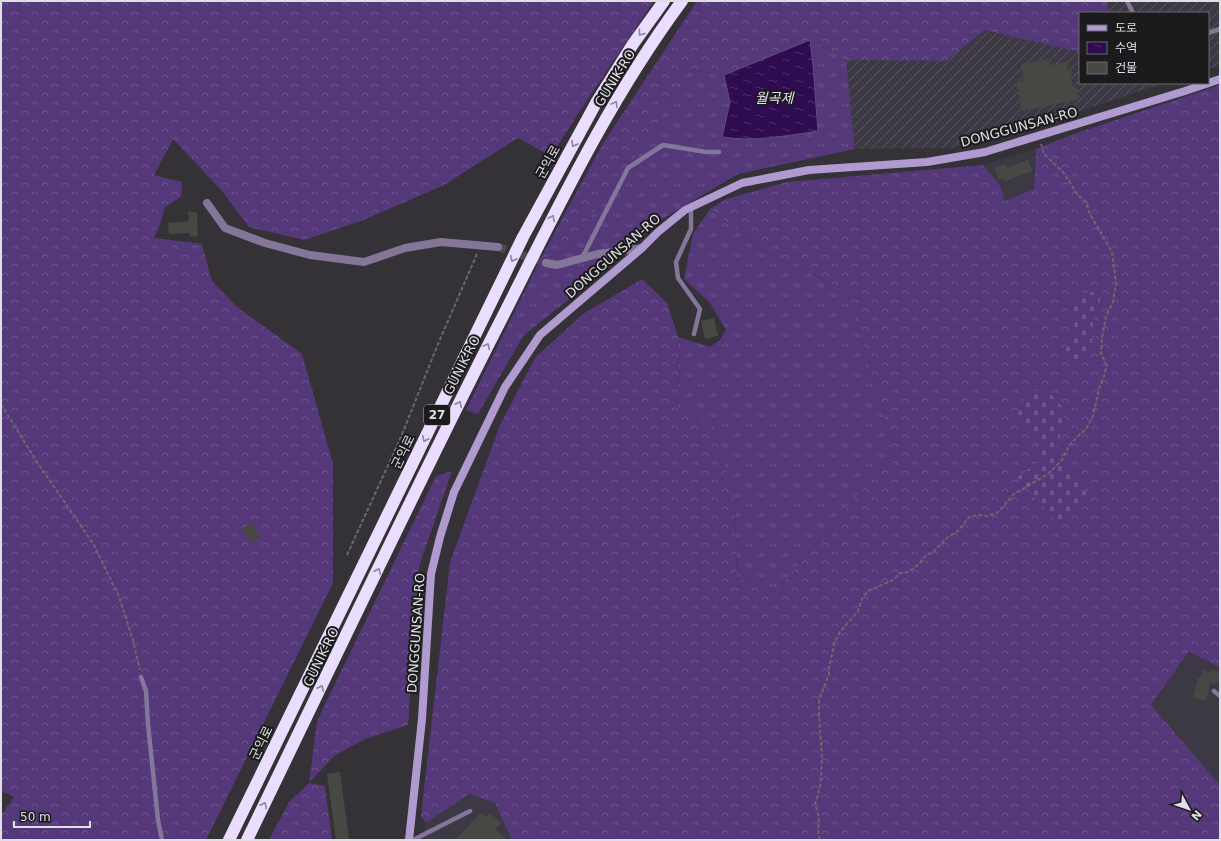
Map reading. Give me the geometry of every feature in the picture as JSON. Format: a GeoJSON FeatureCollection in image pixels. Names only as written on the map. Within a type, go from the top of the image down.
{"type":"FeatureCollection","features":[{"type":"Feature","properties":{"kind":"highway","name":"군익로"},"geometry":{"type":"LineString","coordinates":[[229,840],[524,237],[596,103],[633,44],[664,1]]}},
{"type":"Feature","properties":{"kind":"highway","name":"GUNIK-RO"},"geometry":{"type":"LineString","coordinates":[[247,840],[470,381],[568,188],[632,74],[682,1]]}},
{"type":"Feature","properties":{"kind":"street","name":"DONGGUNSAN-RO"},"geometry":{"type":"LineString","coordinates":[[1209,83],[1220,79]]}},
{"type":"Feature","properties":{"kind":"street","name":"DONGGUNSAN-RO"},"geometry":{"type":"LineString","coordinates":[[409,840],[422,720],[431,574],[440,537],[454,492],[505,387],[540,335],[685,210],[742,183],[809,170],[927,162],[985,152],[1178,94],[1206,84]]}},
{"type":"Feature","properties":{"kind":"street"},"geometry":{"type":"LineString","coordinates":[[208,203],[225,228],[265,243],[310,255],[364,262],[405,248],[441,242],[498,247]]}},
{"type":"Feature","properties":{"kind":"street"},"geometry":{"type":"LineString","coordinates":[[546,263],[557,265],[598,254],[642,248]]}},
{"type":"Feature","properties":{"kind":"lane"},"geometry":{"type":"LineString","coordinates":[[1127,1],[1132,12]]}},
{"type":"Feature","properties":{"kind":"lane"},"geometry":{"type":"LineString","coordinates":[[1209,33],[1220,29]]}},
{"type":"Feature","properties":{"kind":"lane"},"geometry":{"type":"LineString","coordinates":[[582,258],[628,168],[663,145],[706,152],[719,152]]}},
{"type":"Feature","properties":{"kind":"lane"},"geometry":{"type":"LineString","coordinates":[[691,208],[691,229],[676,262],[678,278],[700,309],[694,334]]}},
{"type":"Feature","properties":{"kind":"lane"},"geometry":{"type":"LineString","coordinates":[[141,677],[146,691],[149,739],[158,820],[162,840]]}},
{"type":"Feature","properties":{"kind":"lane"},"geometry":{"type":"LineString","coordinates":[[1214,691],[1220,696]]}},
{"type":"Feature","properties":{"kind":"lane"},"geometry":{"type":"LineString","coordinates":[[413,840],[470,811]]}},
{"type":"Feature","properties":{"kind":"path"},"geometry":{"type":"LineString","coordinates":[[820,840],[818,832],[819,817],[815,804],[820,788],[822,759],[819,700],[830,674],[829,666],[834,644],[840,632],[858,611],[862,599],[868,591],[893,580],[900,573],[908,572],[919,564],[925,556],[934,551],[948,537],[958,531],[969,517],[978,515],[988,516],[997,513],[1014,494],[1048,474],[1062,460],[1069,446],[1086,429],[1093,416],[1100,385],[1105,374],[1106,365],[1101,353],[1102,338],[1106,316],[1113,302],[1116,283],[1112,252],[1090,214],[1086,202],[1077,194],[1064,173],[1044,154],[1039,136]]}},
{"type":"Feature","properties":{"kind":"path"},"geometry":{"type":"LineString","coordinates":[[347,555],[401,437],[438,344],[481,246]]}},
{"type":"Feature","properties":{"kind":"path"},"geometry":{"type":"LineString","coordinates":[[1,404],[34,459],[94,545],[119,597],[133,640],[141,677]]}},
{"type":"Feature","properties":{"kind":"shaded area"},"geometry":{"type":"Polygon","coordinates":[[[1106,1],[1220,1],[1220,65],[1209,69],[1209,12],[1110,12],[1106,1]]]}},
{"type":"Feature","properties":{"kind":"shaded area"},"geometry":{"type":"Polygon","coordinates":[[[985,30],[1079,52],[1079,84],[1162,84],[1034,126],[952,148],[855,149],[846,60],[946,61],[985,30]]]}},
{"type":"Feature","properties":{"kind":"shaded area"},"geometry":{"type":"Polygon","coordinates":[[[1036,149],[1034,189],[1003,201],[1001,187],[983,165],[1036,149]]]}},
{"type":"Feature","properties":{"kind":"shaded area"},"geometry":{"type":"Polygon","coordinates":[[[1190,652],[1220,667],[1220,785],[1151,705],[1190,652]]]}},
{"type":"Feature","properties":{"kind":"shaded area"},"geometry":{"type":"Polygon","coordinates":[[[469,794],[495,803],[512,840],[422,840],[426,823],[469,794]]]}},
{"type":"Feature","properties":{"kind":"green space"},"geometry":{"type":"Polygon","coordinates":[[[1,1],[654,1],[551,156],[518,138],[444,185],[366,219],[305,240],[249,227],[222,191],[173,139],[154,175],[182,182],[181,197],[165,207],[160,225],[154,238],[202,244],[212,281],[237,307],[302,354],[333,464],[333,583],[206,840],[1,840],[1,815],[14,797],[1,791],[1,1]]]}},
{"type":"Feature","properties":{"kind":"green space"},"geometry":{"type":"Polygon","coordinates":[[[697,1],[1106,1],[1110,12],[1079,12],[1079,52],[985,30],[946,61],[846,60],[810,40],[724,75],[683,69],[652,135],[565,251],[543,254],[602,145],[697,1]]]}},
{"type":"Feature","properties":{"kind":"green space"},"geometry":{"type":"Polygon","coordinates":[[[810,40],[846,60],[855,149],[738,174],[657,222],[607,269],[524,335],[478,414],[466,410],[543,254],[565,251],[652,135],[683,69],[724,75],[730,102],[722,137],[768,139],[813,65],[810,40]]]}},
{"type":"Feature","properties":{"kind":"green space"},"geometry":{"type":"Polygon","coordinates":[[[1220,85],[1220,667],[1189,652],[1151,705],[1220,785],[1220,840],[512,840],[495,803],[469,794],[426,823],[421,816],[450,562],[500,425],[535,358],[583,314],[642,279],[667,303],[678,337],[679,410],[712,421],[735,501],[737,576],[771,596],[895,451],[847,291],[768,253],[710,209],[726,199],[787,182],[983,165],[1001,187],[1004,201],[1034,189],[1036,149],[1074,134],[1220,85]]]}},
{"type":"Feature","properties":{"kind":"green space"},"geometry":{"type":"Polygon","coordinates":[[[710,209],[768,253],[847,291],[895,451],[771,596],[737,576],[735,501],[679,410],[678,337],[710,347],[720,340],[726,330],[710,303],[684,279],[693,234],[710,209]]]}},
{"type":"Feature","properties":{"kind":"green space"},"geometry":{"type":"Polygon","coordinates":[[[1103,292],[1093,321],[1092,348],[1078,361],[1065,352],[1075,325],[1067,310],[1078,293],[1103,292]]]}},
{"type":"Feature","properties":{"kind":"green space"},"geometry":{"type":"Polygon","coordinates":[[[1029,390],[1049,392],[1063,408],[1063,428],[1054,455],[1091,495],[1060,524],[1016,478],[1038,462],[1037,440],[1018,414],[1029,390]]]}},
{"type":"Feature","properties":{"kind":"green space"},"geometry":{"type":"Polygon","coordinates":[[[452,471],[419,567],[408,725],[365,739],[334,756],[309,783],[317,721],[436,476],[452,471]]]}},
{"type":"Feature","properties":{"kind":"green space"},"geometry":{"type":"Polygon","coordinates":[[[309,783],[325,786],[332,840],[269,840],[289,802],[309,783]]]}},
{"type":"Feature","properties":{"kind":"water","name":"월곡제"},"geometry":{"type":"Polygon","coordinates":[[[810,40],[818,131],[758,139],[722,137],[730,102],[724,75],[810,40]]]}},
{"type":"Feature","properties":{"kind":"building"},"geometry":{"type":"Polygon","coordinates":[[[1048,59],[1050,65],[1067,62],[1068,70],[1071,70],[1072,88],[1077,87],[1080,99],[1022,111],[1016,83],[1024,81],[1021,64],[1048,59]]]}},
{"type":"Feature","properties":{"kind":"building"},"geometry":{"type":"Polygon","coordinates":[[[1028,160],[1032,171],[1005,181],[1003,178],[998,179],[995,167],[1006,164],[1007,168],[1028,160]]]}},
{"type":"Feature","properties":{"kind":"building"},"geometry":{"type":"Polygon","coordinates":[[[188,211],[197,213],[198,236],[190,237],[189,233],[169,234],[168,223],[189,221],[188,211]]]}},
{"type":"Feature","properties":{"kind":"building"},"geometry":{"type":"Polygon","coordinates":[[[714,318],[718,336],[705,339],[701,321],[714,318]]]}},
{"type":"Feature","properties":{"kind":"building"},"geometry":{"type":"Polygon","coordinates":[[[252,523],[260,538],[250,543],[242,528],[252,523]]]}},
{"type":"Feature","properties":{"kind":"building"},"geometry":{"type":"Polygon","coordinates":[[[1203,670],[1210,673],[1212,670],[1220,672],[1220,682],[1216,681],[1215,684],[1210,683],[1206,701],[1193,698],[1198,677],[1200,679],[1203,670]]]}},
{"type":"Feature","properties":{"kind":"building"},"geometry":{"type":"Polygon","coordinates":[[[340,772],[349,840],[336,840],[327,774],[340,772]]]}},
{"type":"Feature","properties":{"kind":"building"},"geometry":{"type":"Polygon","coordinates":[[[481,813],[486,817],[490,813],[501,823],[495,829],[507,840],[455,840],[481,813]]]}},
{"type":"Feature","properties":{"kind":"tunnel"},"geometry":{"type":"LineString","coordinates":[[498,247],[546,263]]}}]}
